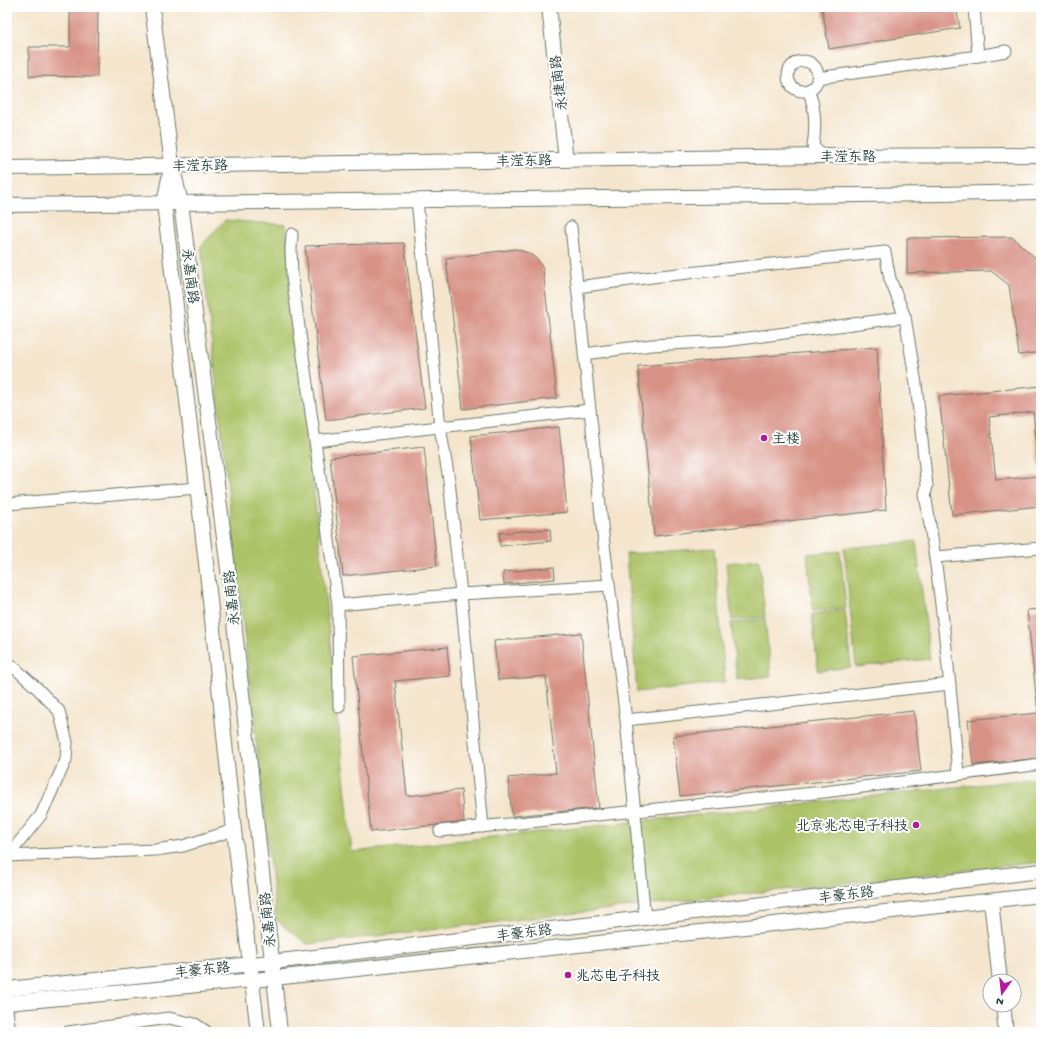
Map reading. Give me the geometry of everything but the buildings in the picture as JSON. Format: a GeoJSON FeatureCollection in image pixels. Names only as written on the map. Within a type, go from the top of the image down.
{"type":"FeatureCollection","features":[{"type":"Feature","properties":{"kind":"street","name":"永嘉南路"},"geometry":{"type":"LineString","coordinates":[[152,7],[172,165],[181,203],[227,561],[280,1032]]}},
{"type":"Feature","properties":{"kind":"street","name":"永捷南路"},"geometry":{"type":"LineString","coordinates":[[549,7],[566,160]]}},
{"type":"Feature","properties":{"kind":"street"},"geometry":{"type":"LineString","coordinates":[[974,7],[978,56]]}},
{"type":"Feature","properties":{"kind":"street"},"geometry":{"type":"LineString","coordinates":[[817,78],[1006,51]]}},
{"type":"Feature","properties":{"kind":"street"},"geometry":{"type":"LineString","coordinates":[[798,62],[808,62],[815,69],[817,78],[816,83],[808,90],[799,90],[792,86],[788,77],[790,68],[798,62]]}},
{"type":"Feature","properties":{"kind":"street"},"geometry":{"type":"LineString","coordinates":[[808,90],[813,102],[815,132],[813,146],[822,156]]}},
{"type":"Feature","properties":{"kind":"street","name":"丰滢东路"},"geometry":{"type":"LineString","coordinates":[[7,168],[822,156],[1041,155]]}},
{"type":"Feature","properties":{"kind":"street","name":"永嘉南路"},"geometry":{"type":"LineString","coordinates":[[172,165],[164,203],[258,1032]]}},
{"type":"Feature","properties":{"kind":"street"},"geometry":{"type":"LineString","coordinates":[[7,205],[1041,192]]}},
{"type":"Feature","properties":{"kind":"street"},"geometry":{"type":"LineString","coordinates":[[417,200],[440,427],[449,480],[483,827]]}},
{"type":"Feature","properties":{"kind":"street"},"geometry":{"type":"LineString","coordinates":[[571,228],[609,585],[626,720],[645,918]]}},
{"type":"Feature","properties":{"kind":"street"},"geometry":{"type":"LineString","coordinates":[[292,234],[292,277],[338,605],[339,707]]}},
{"type":"Feature","properties":{"kind":"street"},"geometry":{"type":"LineString","coordinates":[[578,287],[660,276],[885,252],[890,279],[905,317],[916,384],[927,486],[925,494],[936,557],[958,774]]}},
{"type":"Feature","properties":{"kind":"street"},"geometry":{"type":"LineString","coordinates":[[584,354],[652,345],[725,341],[905,317]]}},
{"type":"Feature","properties":{"kind":"street"},"geometry":{"type":"LineString","coordinates":[[315,441],[590,410]]}},
{"type":"Feature","properties":{"kind":"street"},"geometry":{"type":"LineString","coordinates":[[7,504],[197,488]]}},
{"type":"Feature","properties":{"kind":"street"},"geometry":{"type":"LineString","coordinates":[[936,557],[1041,548]]}},
{"type":"Feature","properties":{"kind":"street"},"geometry":{"type":"LineString","coordinates":[[338,605],[461,594],[609,585]]}},
{"type":"Feature","properties":{"kind":"street"},"geometry":{"type":"LineString","coordinates":[[7,661],[38,689],[59,711],[67,742],[66,760],[40,815],[8,856]]}},
{"type":"Feature","properties":{"kind":"street"},"geometry":{"type":"LineString","coordinates":[[626,720],[950,684]]}},
{"type":"Feature","properties":{"kind":"street"},"geometry":{"type":"LineString","coordinates":[[440,831],[634,810],[824,792],[1041,764]]}},
{"type":"Feature","properties":{"kind":"street"},"geometry":{"type":"LineString","coordinates":[[8,856],[155,850],[183,846],[234,830]]}},
{"type":"Feature","properties":{"kind":"street","name":"丰豪东路"},"geometry":{"type":"LineString","coordinates":[[7,989],[272,962],[1041,871]]}},
{"type":"Feature","properties":{"kind":"street","name":"丰豪东路"},"geometry":{"type":"LineString","coordinates":[[7,1003],[274,978],[1041,895]]}},
{"type":"Feature","properties":{"kind":"street"},"geometry":{"type":"LineString","coordinates":[[991,901],[999,973]]}},
{"type":"Feature","properties":{"kind":"street"},"geometry":{"type":"LineString","coordinates":[[7,1010],[10,1032]]}},
{"type":"Feature","properties":{"kind":"street"},"geometry":{"type":"LineString","coordinates":[[1004,1013],[1006,1032]]}},
{"type":"Feature","properties":{"kind":"street"},"geometry":{"type":"LineString","coordinates":[[68,1032],[169,1018],[195,1024],[206,1032]]}},
{"type":"Feature","properties":{"kind":"green space"},"geometry":{"type":"Polygon","coordinates":[[[225,220],[286,225],[352,852],[1041,778],[1041,862],[681,901],[307,944],[276,920],[201,246],[225,220]]]}},
{"type":"Feature","properties":{"kind":"green space"},"geometry":{"type":"Polygon","coordinates":[[[916,541],[930,659],[856,667],[844,548],[916,541]]]}},
{"type":"Feature","properties":{"kind":"green space"},"geometry":{"type":"Polygon","coordinates":[[[714,548],[725,682],[637,692],[626,554],[714,548]]]}},
{"type":"Feature","properties":{"kind":"green space"},"geometry":{"type":"Polygon","coordinates":[[[840,551],[846,608],[813,611],[807,554],[840,551]]]}},
{"type":"Feature","properties":{"kind":"green space"},"geometry":{"type":"Polygon","coordinates":[[[759,560],[765,617],[732,620],[726,563],[759,560]]]}},
{"type":"Feature","properties":{"kind":"green space"},"geometry":{"type":"Polygon","coordinates":[[[845,610],[851,667],[818,671],[812,614],[845,610]]]}},
{"type":"Feature","properties":{"kind":"green space"},"geometry":{"type":"Polygon","coordinates":[[[765,619],[771,676],[737,680],[731,623],[765,619]]]}},
{"type":"Feature","properties":{"kind":"place","name":"主楼"},"geometry":{"type":"Point","coordinates":[764,438]}},
{"type":"Feature","properties":{"kind":"place","name":"北京兆芯电子科技"},"geometry":{"type":"Point","coordinates":[916,825]}},
{"type":"Feature","properties":{"kind":"place","name":"兆芯电子科技"},"geometry":{"type":"Point","coordinates":[568,975]}}]}
